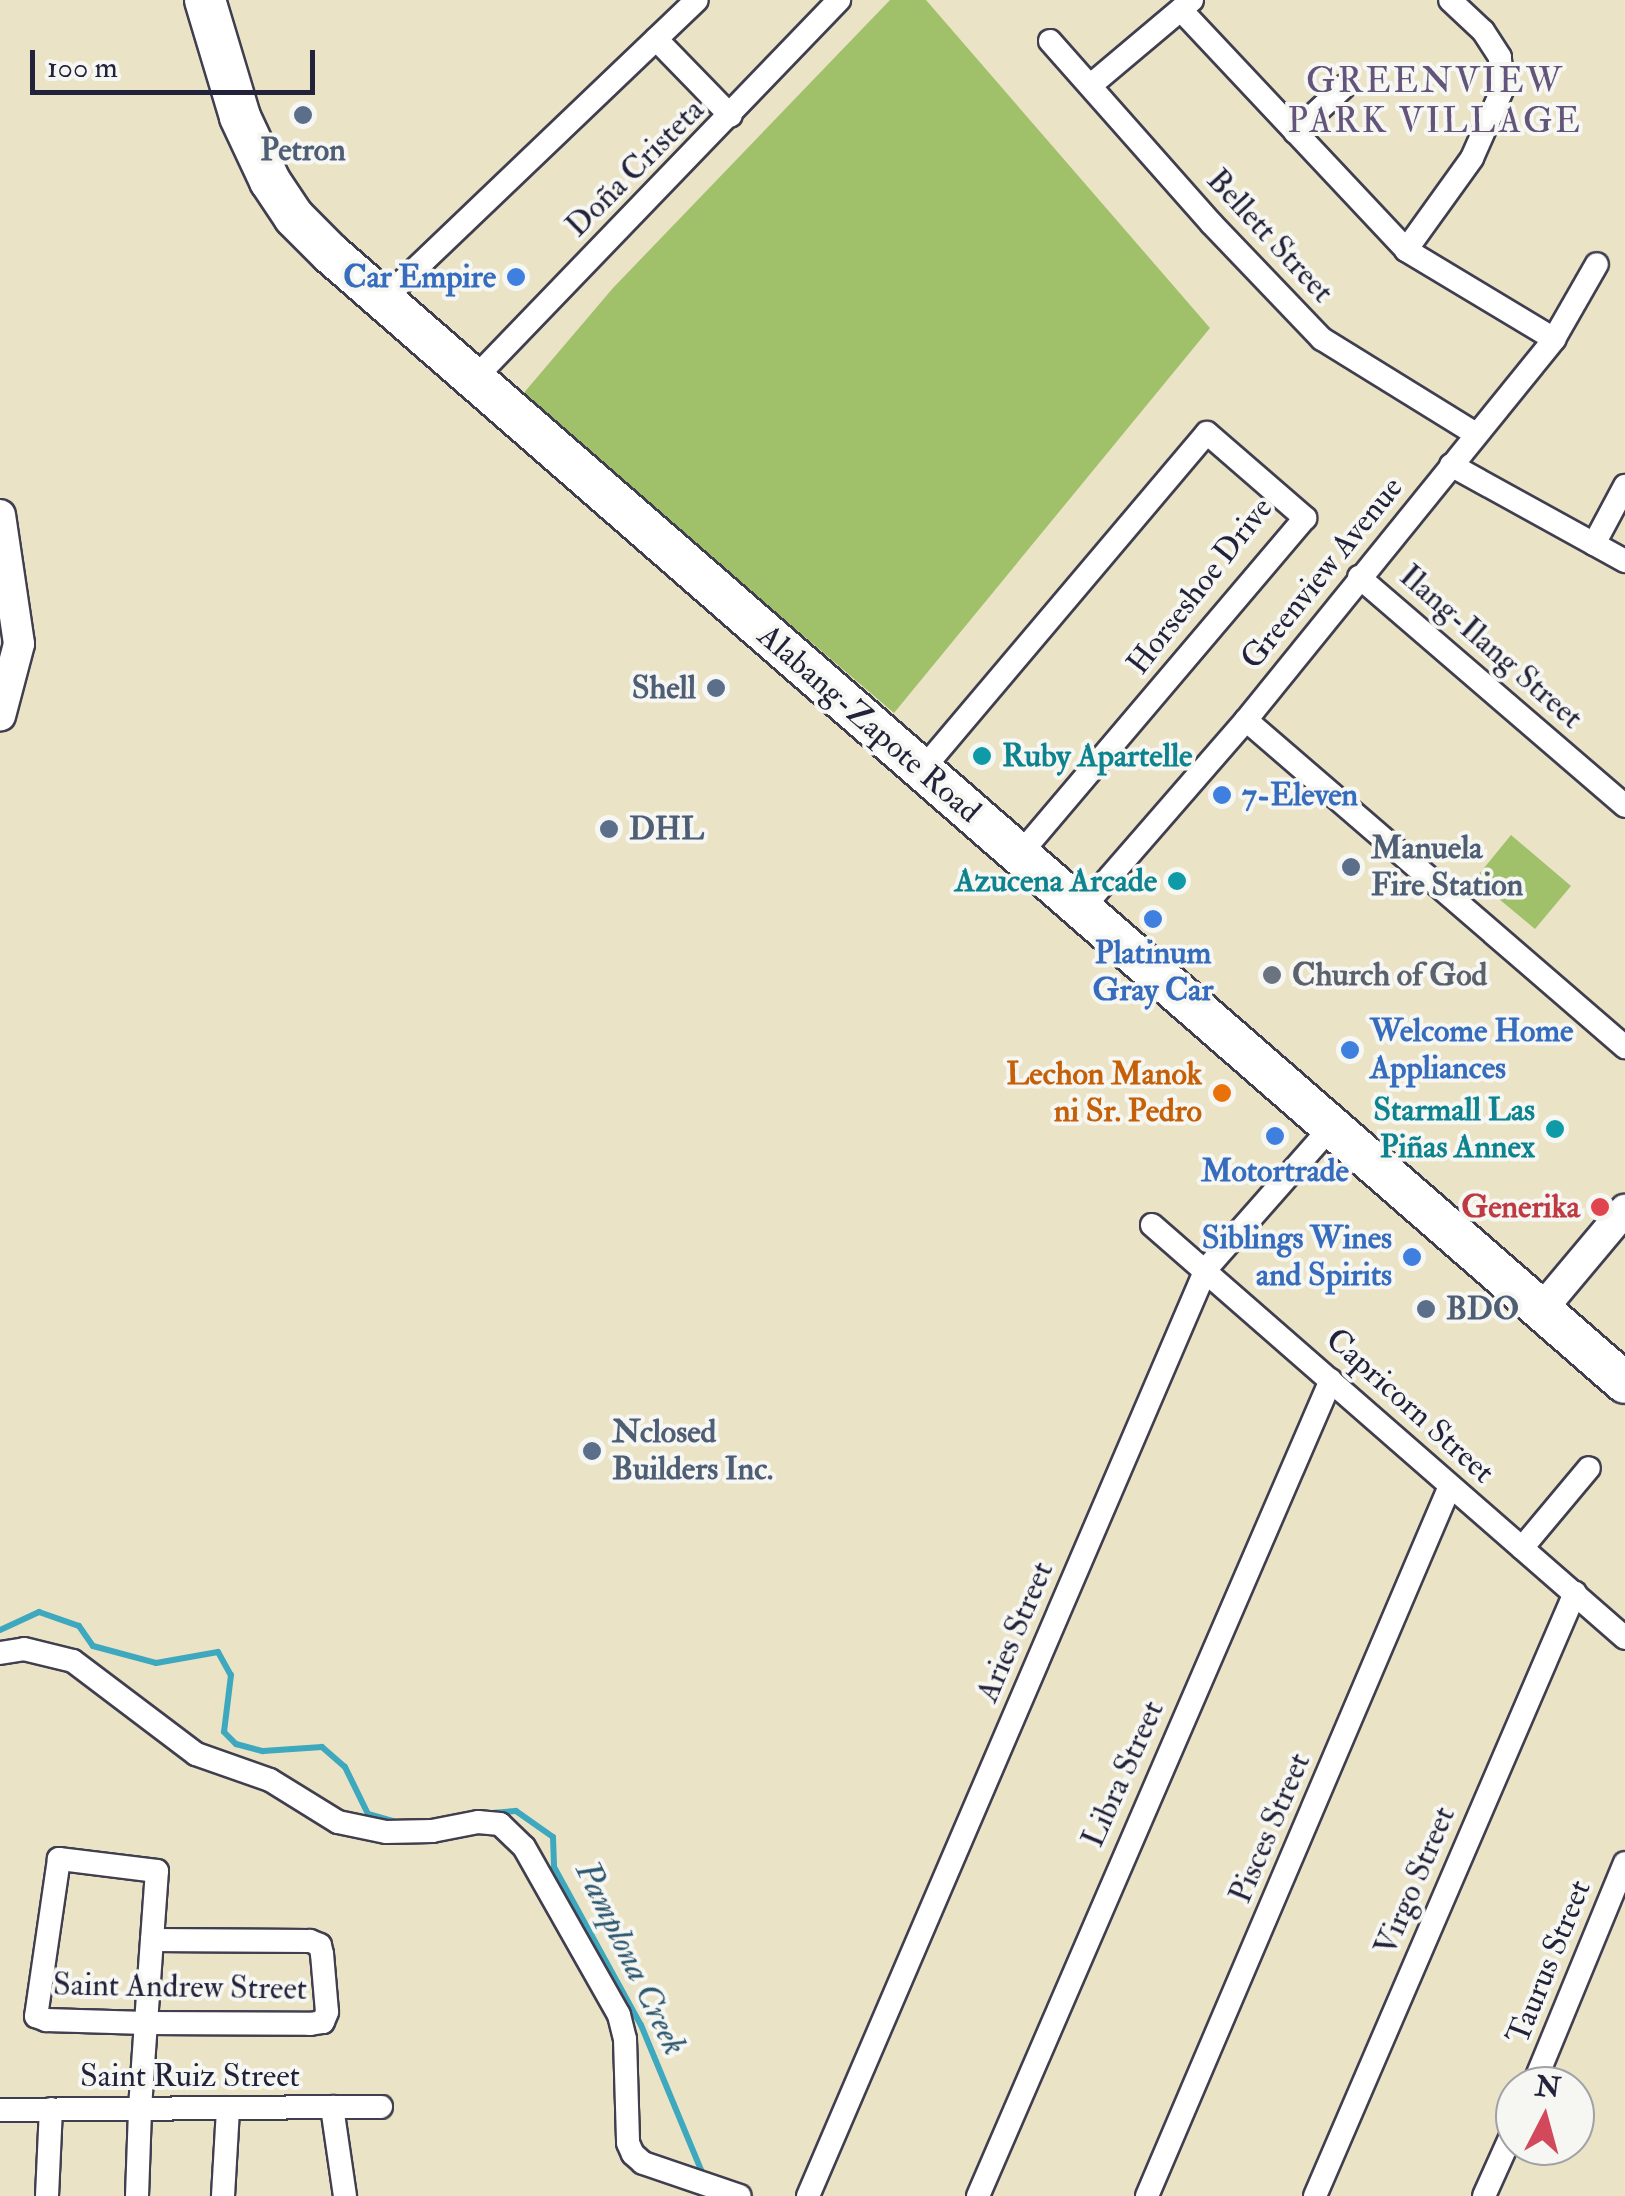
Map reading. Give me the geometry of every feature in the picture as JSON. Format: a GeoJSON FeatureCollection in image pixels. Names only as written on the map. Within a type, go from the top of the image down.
{"type":"FeatureCollection","features":[{"type":"Feature","properties":{"kind":"highway","name":"Alabang-Zapote Road"},"geometry":{"type":"LineString","coordinates":[[205,0],[240,117],[270,181],[318,242],[1625,1383]]}},
{"type":"Feature","properties":{"kind":"main road"},"geometry":{"type":"LineString","coordinates":[[0,515],[19,644],[0,716]]}},
{"type":"Feature","properties":{"kind":"main road"},"geometry":{"type":"LineString","coordinates":[[1540,1310],[1625,1210]]}},
{"type":"Feature","properties":{"kind":"street"},"geometry":{"type":"LineString","coordinates":[[385,298],[696,0]]}},
{"type":"Feature","properties":{"kind":"street","name":"Doña Cristeta"},"geometry":{"type":"LineString","coordinates":[[475,378],[839,0]]}},
{"type":"Feature","properties":{"kind":"street"},"geometry":{"type":"LineString","coordinates":[[1406,250],[1472,158],[1503,88],[1500,57],[1483,31],[1450,0]]}},
{"type":"Feature","properties":{"kind":"street"},"geometry":{"type":"LineString","coordinates":[[1091,85],[1186,5],[1295,132],[1406,250],[1554,338]]}},
{"type":"Feature","properties":{"kind":"street"},"geometry":{"type":"LineString","coordinates":[[656,39],[731,116]]}},
{"type":"Feature","properties":{"kind":"street","name":"Bellett Street"},"geometry":{"type":"LineString","coordinates":[[1050,41],[1212,224],[1322,339],[1476,434]]}},
{"type":"Feature","properties":{"kind":"street"},"geometry":{"type":"LineString","coordinates":[[1295,132],[1346,86]]}},
{"type":"Feature","properties":{"kind":"street","name":"Greenview Avenue"},"geometry":{"type":"LineString","coordinates":[[1081,910],[1246,720],[1554,338],[1597,264]]}},
{"type":"Feature","properties":{"kind":"street","name":"Horseshoe Drive"},"geometry":{"type":"LineString","coordinates":[[922,770],[1207,433],[1306,518],[1019,855]]}},
{"type":"Feature","properties":{"kind":"street"},"geometry":{"type":"LineString","coordinates":[[1451,465],[1625,561]]}},
{"type":"Feature","properties":{"kind":"street"},"geometry":{"type":"LineString","coordinates":[[1594,544],[1625,486]]}},
{"type":"Feature","properties":{"kind":"street","name":"Ilang-Ilang Street"},"geometry":{"type":"LineString","coordinates":[[1359,576],[1625,806]]}},
{"type":"Feature","properties":{"kind":"street"},"geometry":{"type":"LineString","coordinates":[[1246,720],[1625,1048]]}},
{"type":"Feature","properties":{"kind":"street","name":"Aries Street"},"geometry":{"type":"LineString","coordinates":[[808,2196],[1206,1268],[1332,1126]]}},
{"type":"Feature","properties":{"kind":"street","name":"Capricorn Street"},"geometry":{"type":"LineString","coordinates":[[1152,1225],[1206,1268],[1625,1638]]}},
{"type":"Feature","properties":{"kind":"street","name":"Libra Street"},"geometry":{"type":"LineString","coordinates":[[978,2196],[1331,1380]]}},
{"type":"Feature","properties":{"kind":"street"},"geometry":{"type":"LineString","coordinates":[[1522,1548],[1589,1468]]}},
{"type":"Feature","properties":{"kind":"street","name":"Pisces Street"},"geometry":{"type":"LineString","coordinates":[[1147,2196],[1450,1486]]}},
{"type":"Feature","properties":{"kind":"street","name":"Virgo Street"},"geometry":{"type":"LineString","coordinates":[[1315,2196],[1575,1593]]}},
{"type":"Feature","properties":{"kind":"street"},"geometry":{"type":"LineString","coordinates":[[0,1653],[24,1649],[72,1661],[196,1754],[270,1780],[338,1822],[386,1832],[478,1822],[500,1824],[524,1847],[619,2015],[625,2039],[628,2143],[633,2154],[643,2163],[740,2196]]}},
{"type":"Feature","properties":{"kind":"street","name":"Saint Andrew Street"},"geometry":{"type":"LineString","coordinates":[[59,1859],[157,1871],[152,1940],[310,1940],[320,1945],[327,2012],[323,2022],[146,2023],[46,2020],[36,2016],[59,1859]]}},
{"type":"Feature","properties":{"kind":"street","name":"Taurus Street"},"geometry":{"type":"LineString","coordinates":[[1541,2066],[1625,1863]]}},
{"type":"Feature","properties":{"kind":"street"},"geometry":{"type":"LineString","coordinates":[[137,2196],[152,1940]]}},
{"type":"Feature","properties":{"kind":"street","name":"Saint Ruiz Street"},"geometry":{"type":"LineString","coordinates":[[0,2110],[381,2107]]}},
{"type":"Feature","properties":{"kind":"street"},"geometry":{"type":"LineString","coordinates":[[223,2196],[228,2108]]}},
{"type":"Feature","properties":{"kind":"street"},"geometry":{"type":"LineString","coordinates":[[332,2108],[345,2196]]}},
{"type":"Feature","properties":{"kind":"street"},"geometry":{"type":"LineString","coordinates":[[47,2196],[51,2109]]}},
{"type":"Feature","properties":{"kind":"street"},"geometry":{"type":"LineString","coordinates":[[1484,2196],[1497,2166]]}},
{"type":"Feature","properties":{"kind":"green space"},"geometry":{"type":"Polygon","coordinates":[[[890,0],[926,0],[1210,328],[894,713],[522,395],[613,288],[890,0]]]}},
{"type":"Feature","properties":{"kind":"green space"},"geometry":{"type":"Polygon","coordinates":[[[1511,835],[1571,886],[1535,929],[1475,879],[1511,835]]]}},
{"type":"Feature","properties":{"kind":"waterway","name":"Pamplona Creek"},"geometry":{"type":"LineString","coordinates":[[0,1630],[39,1612],[79,1626],[93,1646],[156,1663],[218,1652],[231,1675],[224,1732],[236,1744],[263,1751],[322,1747],[345,1767],[368,1814],[396,1822]]}},
{"type":"Feature","properties":{"kind":"waterway","name":"Pamplona Creek"},"geometry":{"type":"LineString","coordinates":[[492,1813],[516,1811],[553,1837],[554,1867],[641,2025],[703,2175]]}},
{"type":"Feature","properties":{"kind":"place","name":"Petron"},"geometry":{"type":"Point","coordinates":[303,115]}},
{"type":"Feature","properties":{"kind":"place","name":"Car Empire"},"geometry":{"type":"Point","coordinates":[516,277]}},
{"type":"Feature","properties":{"kind":"place","name":"Shell"},"geometry":{"type":"Point","coordinates":[716,688]}},
{"type":"Feature","properties":{"kind":"place","name":"Ruby Apartelle"},"geometry":{"type":"Point","coordinates":[982,756]}},
{"type":"Feature","properties":{"kind":"place","name":"7-Eleven"},"geometry":{"type":"Point","coordinates":[1222,795]}},
{"type":"Feature","properties":{"kind":"place","name":"DHL"},"geometry":{"type":"Point","coordinates":[609,829]}},
{"type":"Feature","properties":{"kind":"place","name":"Manuela Fire Station"},"geometry":{"type":"Point","coordinates":[1351,867]}},
{"type":"Feature","properties":{"kind":"place","name":"Azucena Arcade"},"geometry":{"type":"Point","coordinates":[1177,881]}},
{"type":"Feature","properties":{"kind":"place","name":"Platinum Gray Car"},"geometry":{"type":"Point","coordinates":[1153,919]}},
{"type":"Feature","properties":{"kind":"place","name":"Church of God"},"geometry":{"type":"Point","coordinates":[1272,975]}},
{"type":"Feature","properties":{"kind":"place","name":"Welcome Home Appliances"},"geometry":{"type":"Point","coordinates":[1350,1050]}},
{"type":"Feature","properties":{"kind":"place","name":"Lechon Manok ni Sr. Pedro"},"geometry":{"type":"Point","coordinates":[1222,1093]}},
{"type":"Feature","properties":{"kind":"place","name":"Starmall Las Piñas Annex"},"geometry":{"type":"Point","coordinates":[1555,1129]}},
{"type":"Feature","properties":{"kind":"place","name":"Motortrade"},"geometry":{"type":"Point","coordinates":[1275,1136]}},
{"type":"Feature","properties":{"kind":"place","name":"Generika"},"geometry":{"type":"Point","coordinates":[1600,1207]}},
{"type":"Feature","properties":{"kind":"place","name":"Siblings Wines and Spirits"},"geometry":{"type":"Point","coordinates":[1412,1257]}},
{"type":"Feature","properties":{"kind":"place","name":"BDO"},"geometry":{"type":"Point","coordinates":[1426,1309]}},
{"type":"Feature","properties":{"kind":"place","name":"Nclosed Builders Inc."},"geometry":{"type":"Point","coordinates":[592,1451]}},
{"type":"Feature","properties":{"kind":"district","name":"GREENVIEW PARK VILLAGE"},"geometry":{"type":"Point","coordinates":[1435,101]}}]}
